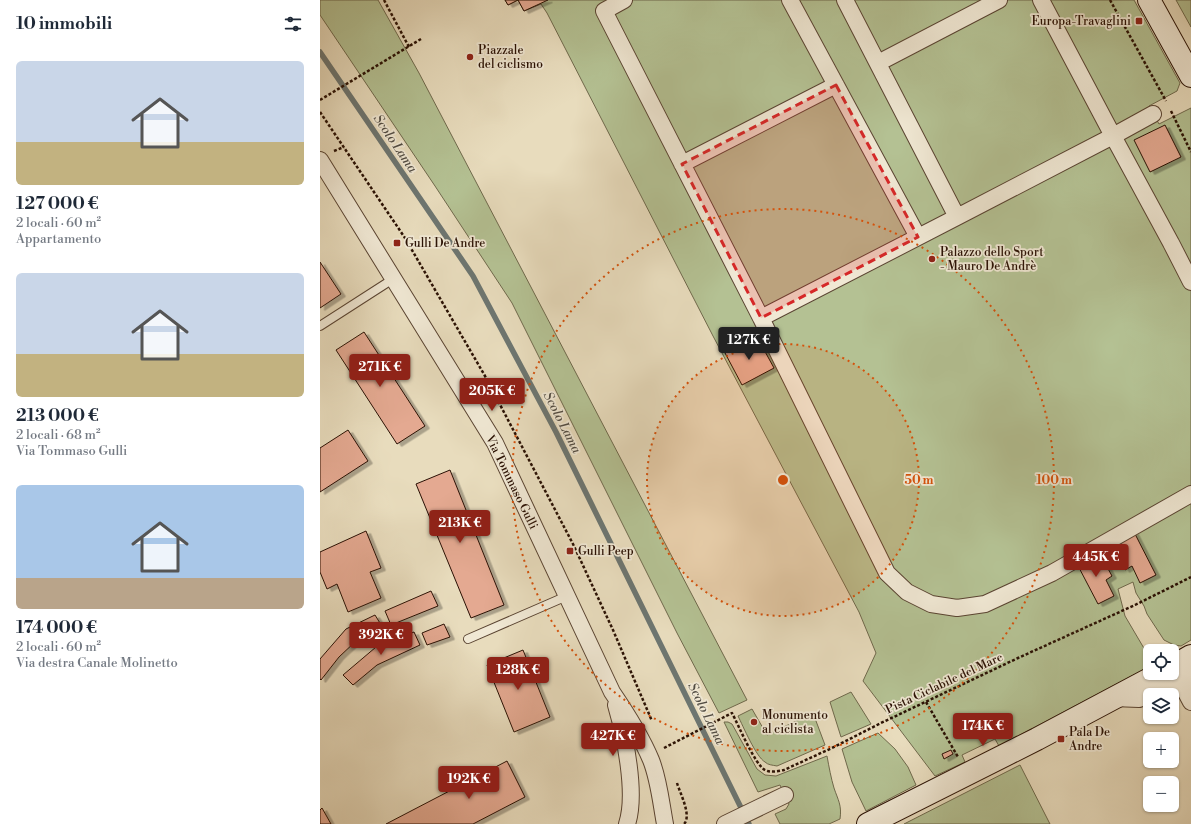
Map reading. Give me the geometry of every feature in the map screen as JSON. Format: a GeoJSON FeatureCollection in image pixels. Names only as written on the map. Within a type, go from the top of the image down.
{"type":"FeatureCollection","features":[{"type":"Feature","properties":{"kind":"street"},"geometry":{"type":"LineString","coordinates":[[624,0],[604,11],[761,318],[888,573],[907,592],[931,604],[957,608],[985,604],[1052,573],[1191,494]]}},
{"type":"Feature","properties":{"kind":"street"},"geometry":{"type":"LineString","coordinates":[[790,0],[918,237]]}},
{"type":"Feature","properties":{"kind":"street"},"geometry":{"type":"LineString","coordinates":[[845,0],[957,217]]}},
{"type":"Feature","properties":{"kind":"street"},"geometry":{"type":"LineString","coordinates":[[878,63],[999,0]]}},
{"type":"Feature","properties":{"kind":"street"},"geometry":{"type":"LineString","coordinates":[[1041,0],[1191,282]]}},
{"type":"Feature","properties":{"kind":"street"},"geometry":{"type":"LineString","coordinates":[[1149,0],[1191,76]]}},
{"type":"Feature","properties":{"kind":"street"},"geometry":{"type":"LineString","coordinates":[[682,164],[836,85]]}},
{"type":"Feature","properties":{"kind":"street"},"geometry":{"type":"LineString","coordinates":[[761,318],[1153,114]]}},
{"type":"Feature","properties":{"kind":"street","name":"Via Tommaso Gulli"},"geometry":{"type":"LineString","coordinates":[[326,156],[393,278],[494,443],[612,692],[632,722],[651,760],[658,785],[665,824]]}},
{"type":"Feature","properties":{"kind":"street"},"geometry":{"type":"LineString","coordinates":[[1179,663],[1191,656]]}},
{"type":"Feature","properties":{"kind":"street"},"geometry":{"type":"LineString","coordinates":[[1191,662],[1186,669],[1183,687],[1191,702]]}},
{"type":"Feature","properties":{"kind":"street"},"geometry":{"type":"LineString","coordinates":[[868,824],[1026,745],[1148,680]]}},
{"type":"Feature","properties":{"kind":"street"},"geometry":{"type":"LineString","coordinates":[[1113,698],[1139,699],[1154,692],[1172,687],[1183,687]]}},
{"type":"Feature","properties":{"kind":"street","name":"Via Tommaso Gulli"},"geometry":{"type":"LineString","coordinates":[[612,692],[619,716],[630,775],[632,801],[630,817],[627,824]]}},
{"type":"Feature","properties":{"kind":"street"},"geometry":{"type":"LineString","coordinates":[[725,824],[779,798]]}},
{"type":"Feature","properties":{"kind":"lane"},"geometry":{"type":"LineString","coordinates":[[320,326],[393,278]]}},
{"type":"Feature","properties":{"kind":"lane"},"geometry":{"type":"LineString","coordinates":[[468,639],[567,596]]}},
{"type":"Feature","properties":{"kind":"path"},"geometry":{"type":"LineString","coordinates":[[384,0],[409,47]]}},
{"type":"Feature","properties":{"kind":"path"},"geometry":{"type":"LineString","coordinates":[[1115,0],[1110,1],[1168,106],[1191,152]]}},
{"type":"Feature","properties":{"kind":"path"},"geometry":{"type":"LineString","coordinates":[[320,100],[421,39]]}},
{"type":"Feature","properties":{"kind":"path"},"geometry":{"type":"LineString","coordinates":[[326,156],[344,147]]}},
{"type":"Feature","properties":{"kind":"path","name":"Pista Ciclabile del Mare"},"geometry":{"type":"LineString","coordinates":[[664,748],[732,713],[757,763],[764,770],[784,770],[1018,658],[1191,578]]}},
{"type":"Feature","properties":{"kind":"path"},"geometry":{"type":"LineString","coordinates":[[926,702],[959,759],[953,759]]}},
{"type":"Feature","properties":{"kind":"highlighted area"},"geometry":{"type":"Polygon","coordinates":[[[836,85],[918,237],[761,318],[682,164],[836,85]]]}},
{"type":"Feature","properties":{"kind":"green space"},"geometry":{"type":"Polygon","coordinates":[[[320,0],[378,0],[419,73],[747,700],[719,713],[677,633],[512,303],[320,15],[320,0]]]}},
{"type":"Feature","properties":{"kind":"green space"},"geometry":{"type":"Polygon","coordinates":[[[505,0],[518,0],[508,5],[505,0]]]}},
{"type":"Feature","properties":{"kind":"green space","name":"Palazzo dello Sport - Mauro De Andrè"},"geometry":{"type":"Polygon","coordinates":[[[518,0],[1134,0],[1180,83],[1177,91],[1149,106],[1159,124],[1191,108],[1191,640],[1181,646],[1179,646],[1179,644],[1172,644],[1164,640],[1147,614],[1136,593],[1133,582],[1118,589],[1125,616],[1143,647],[1143,670],[999,746],[995,739],[962,755],[965,762],[935,776],[863,681],[876,653],[859,612],[713,336],[547,13],[541,4],[524,11],[518,0]]]}},
{"type":"Feature","properties":{"kind":"green space"},"geometry":{"type":"Polygon","coordinates":[[[1176,0],[1191,0],[1191,27],[1176,0]]]}},
{"type":"Feature","properties":{"kind":"green space"},"geometry":{"type":"Polygon","coordinates":[[[851,692],[871,724],[841,737],[830,702],[851,692]]]}},
{"type":"Feature","properties":{"kind":"green space"},"geometry":{"type":"Polygon","coordinates":[[[752,709],[767,735],[813,713],[825,745],[777,766],[767,764],[761,759],[754,748],[738,716],[752,709]]]}},
{"type":"Feature","properties":{"kind":"green space"},"geometry":{"type":"Polygon","coordinates":[[[724,722],[732,724],[757,769],[765,775],[776,776],[827,756],[833,784],[840,806],[840,819],[829,824],[780,824],[775,814],[786,809],[789,804],[780,785],[758,792],[724,722]]]}},
{"type":"Feature","properties":{"kind":"green space"},"geometry":{"type":"Polygon","coordinates":[[[878,733],[895,749],[908,767],[916,785],[866,811],[852,782],[842,749],[878,733]]]}},
{"type":"Feature","properties":{"kind":"green space"},"geometry":{"type":"Polygon","coordinates":[[[1020,765],[1050,824],[904,824],[1020,765]]]}},
{"type":"Feature","properties":{"kind":"building"},"geometry":{"type":"Polygon","coordinates":[[[505,0],[518,0],[508,5],[505,0]]]}},
{"type":"Feature","properties":{"kind":"building"},"geometry":{"type":"Polygon","coordinates":[[[518,0],[548,0],[524,11],[518,0]]]}},
{"type":"Feature","properties":{"kind":"building"},"geometry":{"type":"Polygon","coordinates":[[[1165,125],[1181,157],[1150,172],[1134,140],[1165,125]]]}},
{"type":"Feature","properties":{"kind":"building"},"geometry":{"type":"Polygon","coordinates":[[[320,262],[341,294],[320,308],[320,262]]]}},
{"type":"Feature","properties":{"kind":"building"},"geometry":{"type":"Polygon","coordinates":[[[364,332],[425,426],[397,444],[336,350],[364,332]]]}},
{"type":"Feature","properties":{"kind":"building"},"geometry":{"type":"Polygon","coordinates":[[[757,337],[774,368],[742,385],[725,353],[757,337]]]}},
{"type":"Feature","properties":{"kind":"building"},"geometry":{"type":"Polygon","coordinates":[[[348,430],[368,461],[320,492],[320,448],[348,430]]]}},
{"type":"Feature","properties":{"kind":"building"},"geometry":{"type":"Polygon","coordinates":[[[450,470],[504,605],[471,618],[416,484],[450,470]]]}},
{"type":"Feature","properties":{"kind":"building"},"geometry":{"type":"Polygon","coordinates":[[[366,531],[381,568],[370,572],[381,598],[348,612],[337,584],[327,589],[320,572],[320,552],[366,531]]]}},
{"type":"Feature","properties":{"kind":"building"},"geometry":{"type":"Polygon","coordinates":[[[1134,532],[1156,575],[1140,583],[1132,566],[1125,570],[1119,558],[1126,555],[1119,540],[1134,532]]]}},
{"type":"Feature","properties":{"kind":"building"},"geometry":{"type":"Polygon","coordinates":[[[1092,554],[1099,568],[1106,565],[1112,576],[1106,580],[1114,596],[1098,604],[1076,562],[1092,554]]]}},
{"type":"Feature","properties":{"kind":"building"},"geometry":{"type":"Polygon","coordinates":[[[431,591],[438,606],[391,625],[385,611],[431,591]]]}},
{"type":"Feature","properties":{"kind":"building"},"geometry":{"type":"Polygon","coordinates":[[[375,615],[383,628],[356,641],[339,657],[321,680],[320,659],[346,629],[375,615]]]}},
{"type":"Feature","properties":{"kind":"building"},"geometry":{"type":"Polygon","coordinates":[[[444,624],[450,637],[427,645],[422,633],[444,624]]]}},
{"type":"Feature","properties":{"kind":"building"},"geometry":{"type":"Polygon","coordinates":[[[414,632],[420,645],[377,665],[353,685],[343,675],[376,647],[414,632]]]}},
{"type":"Feature","properties":{"kind":"building"},"geometry":{"type":"Polygon","coordinates":[[[523,650],[550,717],[514,732],[487,665],[523,650]]]}},
{"type":"Feature","properties":{"kind":"building"},"geometry":{"type":"Polygon","coordinates":[[[951,750],[953,754],[944,759],[942,754],[951,750]]]}},
{"type":"Feature","properties":{"kind":"building"},"geometry":{"type":"Polygon","coordinates":[[[507,761],[525,797],[473,824],[386,824],[507,761]]]}},
{"type":"Feature","properties":{"kind":"building"},"geometry":{"type":"Polygon","coordinates":[[[322,808],[331,824],[320,824],[320,810],[322,808]]]}},
{"type":"Feature","properties":{"kind":"waterway","name":"Scolo Lama"},"geometry":{"type":"LineString","coordinates":[[320,52],[473,276],[556,432],[749,824]]}},
{"type":"Feature","properties":{"kind":"place","name":"Europa-Travaglini"},"geometry":{"type":"Point","coordinates":[1139,21]}},
{"type":"Feature","properties":{"kind":"place","name":"Piazzale del ciclismo"},"geometry":{"type":"Point","coordinates":[470,57]}},
{"type":"Feature","properties":{"kind":"place","name":"Gulli De Andre"},"geometry":{"type":"Point","coordinates":[397,243]}},
{"type":"Feature","properties":{"kind":"place","name":"Palazzo dello Sport - Mauro De Andrè"},"geometry":{"type":"Point","coordinates":[932,259]}},
{"type":"Feature","properties":{"kind":"place","name":"Gulli Peep"},"geometry":{"type":"Point","coordinates":[570,551]}},
{"type":"Feature","properties":{"kind":"place","name":"Monumento al ciclista"},"geometry":{"type":"Point","coordinates":[754,722]}},
{"type":"Feature","properties":{"kind":"place","name":"Pala De Andre"},"geometry":{"type":"Point","coordinates":[1061,739]}}]}
